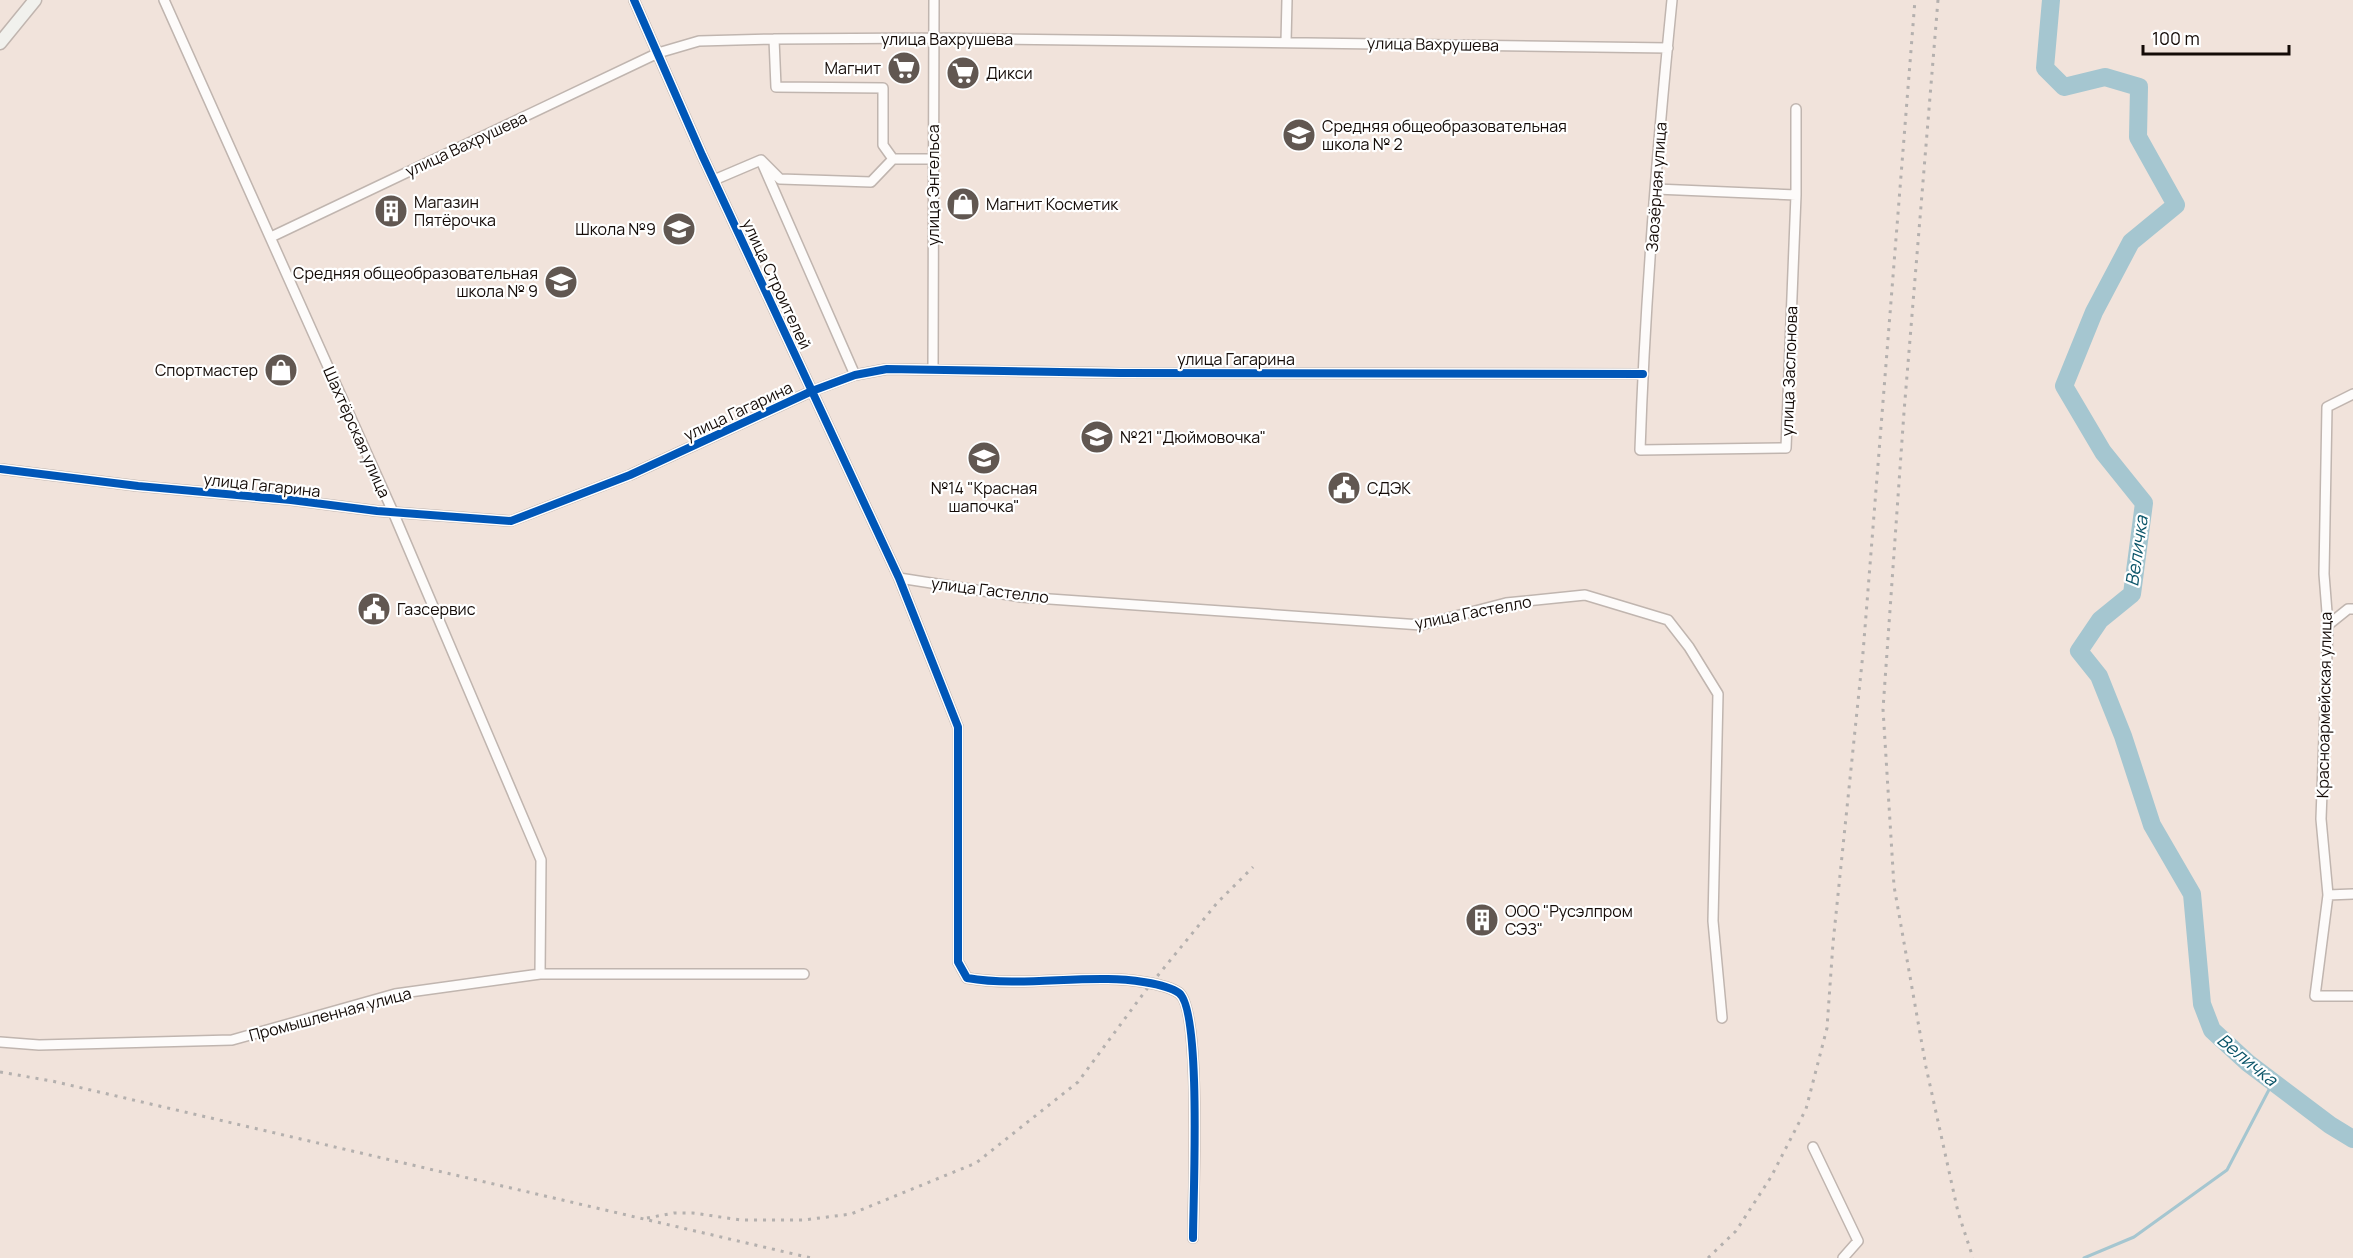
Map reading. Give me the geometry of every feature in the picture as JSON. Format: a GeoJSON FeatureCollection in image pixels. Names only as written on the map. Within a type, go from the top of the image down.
{"type":"FeatureCollection","features":[{"type":"Feature","properties":{"kind":"main road"},"geometry":{"type":"LineString","coordinates":[[0,43],[35,0]]}},
{"type":"Feature","properties":{"kind":"street","name":"Шахтёрская улица"},"geometry":{"type":"LineString","coordinates":[[164,0],[393,512],[541,860],[540,974]]}},
{"type":"Feature","properties":{"kind":"street","name":"улица Строителей"},"geometry":{"type":"LineString","coordinates":[[634,0],[714,180],[899,578],[958,727],[958,962],[967,978],[991,982],[1111,979],[1165,986],[1181,994],[1187,1006],[1195,1078],[1193,1238]]}},
{"type":"Feature","properties":{"kind":"street","name":"улица Энгельса"},"geometry":{"type":"LineString","coordinates":[[933,370],[934,0]]}},
{"type":"Feature","properties":{"kind":"street"},"geometry":{"type":"LineString","coordinates":[[1286,42],[1287,0]]}},
{"type":"Feature","properties":{"kind":"street","name":"Заозёрная улица"},"geometry":{"type":"LineString","coordinates":[[1642,374],[1672,0]]}},
{"type":"Feature","properties":{"kind":"street","name":"улица Вахрушева"},"geometry":{"type":"LineString","coordinates":[[271,237],[657,53],[699,40],[933,38],[1668,48]]}},
{"type":"Feature","properties":{"kind":"street"},"geometry":{"type":"LineString","coordinates":[[774,39],[776,87],[883,88],[883,145],[893,159]]}},
{"type":"Feature","properties":{"kind":"street","name":"улица Заслонова"},"geometry":{"type":"LineString","coordinates":[[1642,374],[1640,450],[1786,448],[1796,195],[1796,109]]}},
{"type":"Feature","properties":{"kind":"street"},"geometry":{"type":"LineString","coordinates":[[761,160],[780,179],[871,182],[893,159],[933,159]]}},
{"type":"Feature","properties":{"kind":"street"},"geometry":{"type":"LineString","coordinates":[[714,180],[761,160]]}},
{"type":"Feature","properties":{"kind":"street"},"geometry":{"type":"LineString","coordinates":[[761,160],[855,375]]}},
{"type":"Feature","properties":{"kind":"street"},"geometry":{"type":"LineString","coordinates":[[1656,189],[1796,195]]}},
{"type":"Feature","properties":{"kind":"street","name":"улица Гагарина"},"geometry":{"type":"LineString","coordinates":[[0,469],[138,486],[393,512],[511,521],[630,475],[812,391],[855,375],[886,369],[1120,373],[1642,374]]}},
{"type":"Feature","properties":{"kind":"street","name":"Красноармейская улица"},"geometry":{"type":"LineString","coordinates":[[2353,394],[2327,407],[2324,574],[2328,625],[2321,819],[2328,895],[2315,996],[2353,996]]}},
{"type":"Feature","properties":{"kind":"street","name":"улица Гастелло"},"geometry":{"type":"LineString","coordinates":[[899,578],[1021,597],[1420,625],[1506,603],[1585,595],[1668,620],[1689,647],[1718,694],[1713,921],[1722,1018]]}},
{"type":"Feature","properties":{"kind":"street"},"geometry":{"type":"LineString","coordinates":[[2328,625],[2348,609],[2353,609]]}},
{"type":"Feature","properties":{"kind":"street"},"geometry":{"type":"LineString","coordinates":[[2328,895],[2353,894]]}},
{"type":"Feature","properties":{"kind":"street","name":"Промышленная улица"},"geometry":{"type":"LineString","coordinates":[[0,1042],[39,1045],[232,1040],[395,994],[540,974],[804,974]]}},
{"type":"Feature","properties":{"kind":"street"},"geometry":{"type":"LineString","coordinates":[[1814,1147],[1858,1241],[1843,1258]]}},
{"type":"Feature","properties":{"kind":"waterway","name":"Величка"},"geometry":{"type":"LineString","coordinates":[[2051,0],[2045,68],[2064,87],[2105,77],[2139,87],[2138,137],[2176,205],[2131,242],[2094,312],[2064,386],[2103,452],[2144,503],[2132,594],[2100,620],[2079,651],[2099,676],[2123,736],[2152,825],[2192,894],[2202,1004],[2212,1030],[2248,1063],[2330,1125],[2353,1139]]}},
{"type":"Feature","properties":{"kind":"waterway"},"geometry":{"type":"LineString","coordinates":[[2084,1258],[2134,1237],[2227,1170],[2273,1082]]}},
{"type":"Feature","properties":{"kind":"railway"},"geometry":{"type":"LineString","coordinates":[[1708,1258],[1736,1231],[1771,1177],[1806,1109],[1827,1028],[1833,943],[1863,653],[1915,0]]}},
{"type":"Feature","properties":{"kind":"railway"},"geometry":{"type":"LineString","coordinates":[[1938,0],[1904,412],[1883,709],[1894,886],[1926,1067],[1958,1212],[1973,1258]]}},
{"type":"Feature","properties":{"kind":"railway"},"geometry":{"type":"LineString","coordinates":[[647,1218],[674,1213],[693,1213],[741,1220],[804,1220],[851,1214],[976,1163],[1078,1082],[1146,990],[1217,903],[1253,867]]}},
{"type":"Feature","properties":{"kind":"railway"},"geometry":{"type":"LineString","coordinates":[[0,1072],[52,1081],[811,1258]]}},
{"type":"Feature","properties":{"kind":"cycle path"},"geometry":{"type":"LineString","coordinates":[[634,0],[702,155],[899,578],[958,727],[958,962],[967,978],[1002,981],[1125,980],[1155,984],[1179,993],[1186,1007],[1194,1068],[1193,1238]]}},
{"type":"Feature","properties":{"kind":"cycle path"},"geometry":{"type":"LineString","coordinates":[[0,469],[377,511],[511,521],[630,475],[812,391],[855,375],[887,369],[1120,373],[1643,374]]}},
{"type":"Feature","properties":{"kind":"place","name":"Магнит"},"geometry":{"type":"Point","coordinates":[904,68]}},
{"type":"Feature","properties":{"kind":"place","name":"Дикси"},"geometry":{"type":"Point","coordinates":[963,73]}},
{"type":"Feature","properties":{"kind":"place","name":"Средняя общеобразовательная школа № 2"},"geometry":{"type":"Point","coordinates":[1299,135]}},
{"type":"Feature","properties":{"kind":"place","name":"Магнит Косметик"},"geometry":{"type":"Point","coordinates":[963,204]}},
{"type":"Feature","properties":{"kind":"place","name":"Магазин Пятёрочка"},"geometry":{"type":"Point","coordinates":[391,211]}},
{"type":"Feature","properties":{"kind":"place","name":"Школа №9"},"geometry":{"type":"Point","coordinates":[679,229]}},
{"type":"Feature","properties":{"kind":"place","name":"Средняя общеобразовательная школа № 9"},"geometry":{"type":"Point","coordinates":[561,282]}},
{"type":"Feature","properties":{"kind":"place","name":"Спортмастер"},"geometry":{"type":"Point","coordinates":[281,370]}},
{"type":"Feature","properties":{"kind":"place","name":"№21 \"Дюймовочка\""},"geometry":{"type":"Point","coordinates":[1097,437]}},
{"type":"Feature","properties":{"kind":"place","name":"№14 \"Красная шапочка\""},"geometry":{"type":"Point","coordinates":[984,458]}},
{"type":"Feature","properties":{"kind":"place","name":"СДЭК"},"geometry":{"type":"Point","coordinates":[1344,488]}},
{"type":"Feature","properties":{"kind":"place","name":"Газсервис"},"geometry":{"type":"Point","coordinates":[374,609]}},
{"type":"Feature","properties":{"kind":"place","name":"ООО \"Русэлпром СЭЗ\""},"geometry":{"type":"Point","coordinates":[1482,920]}}]}
